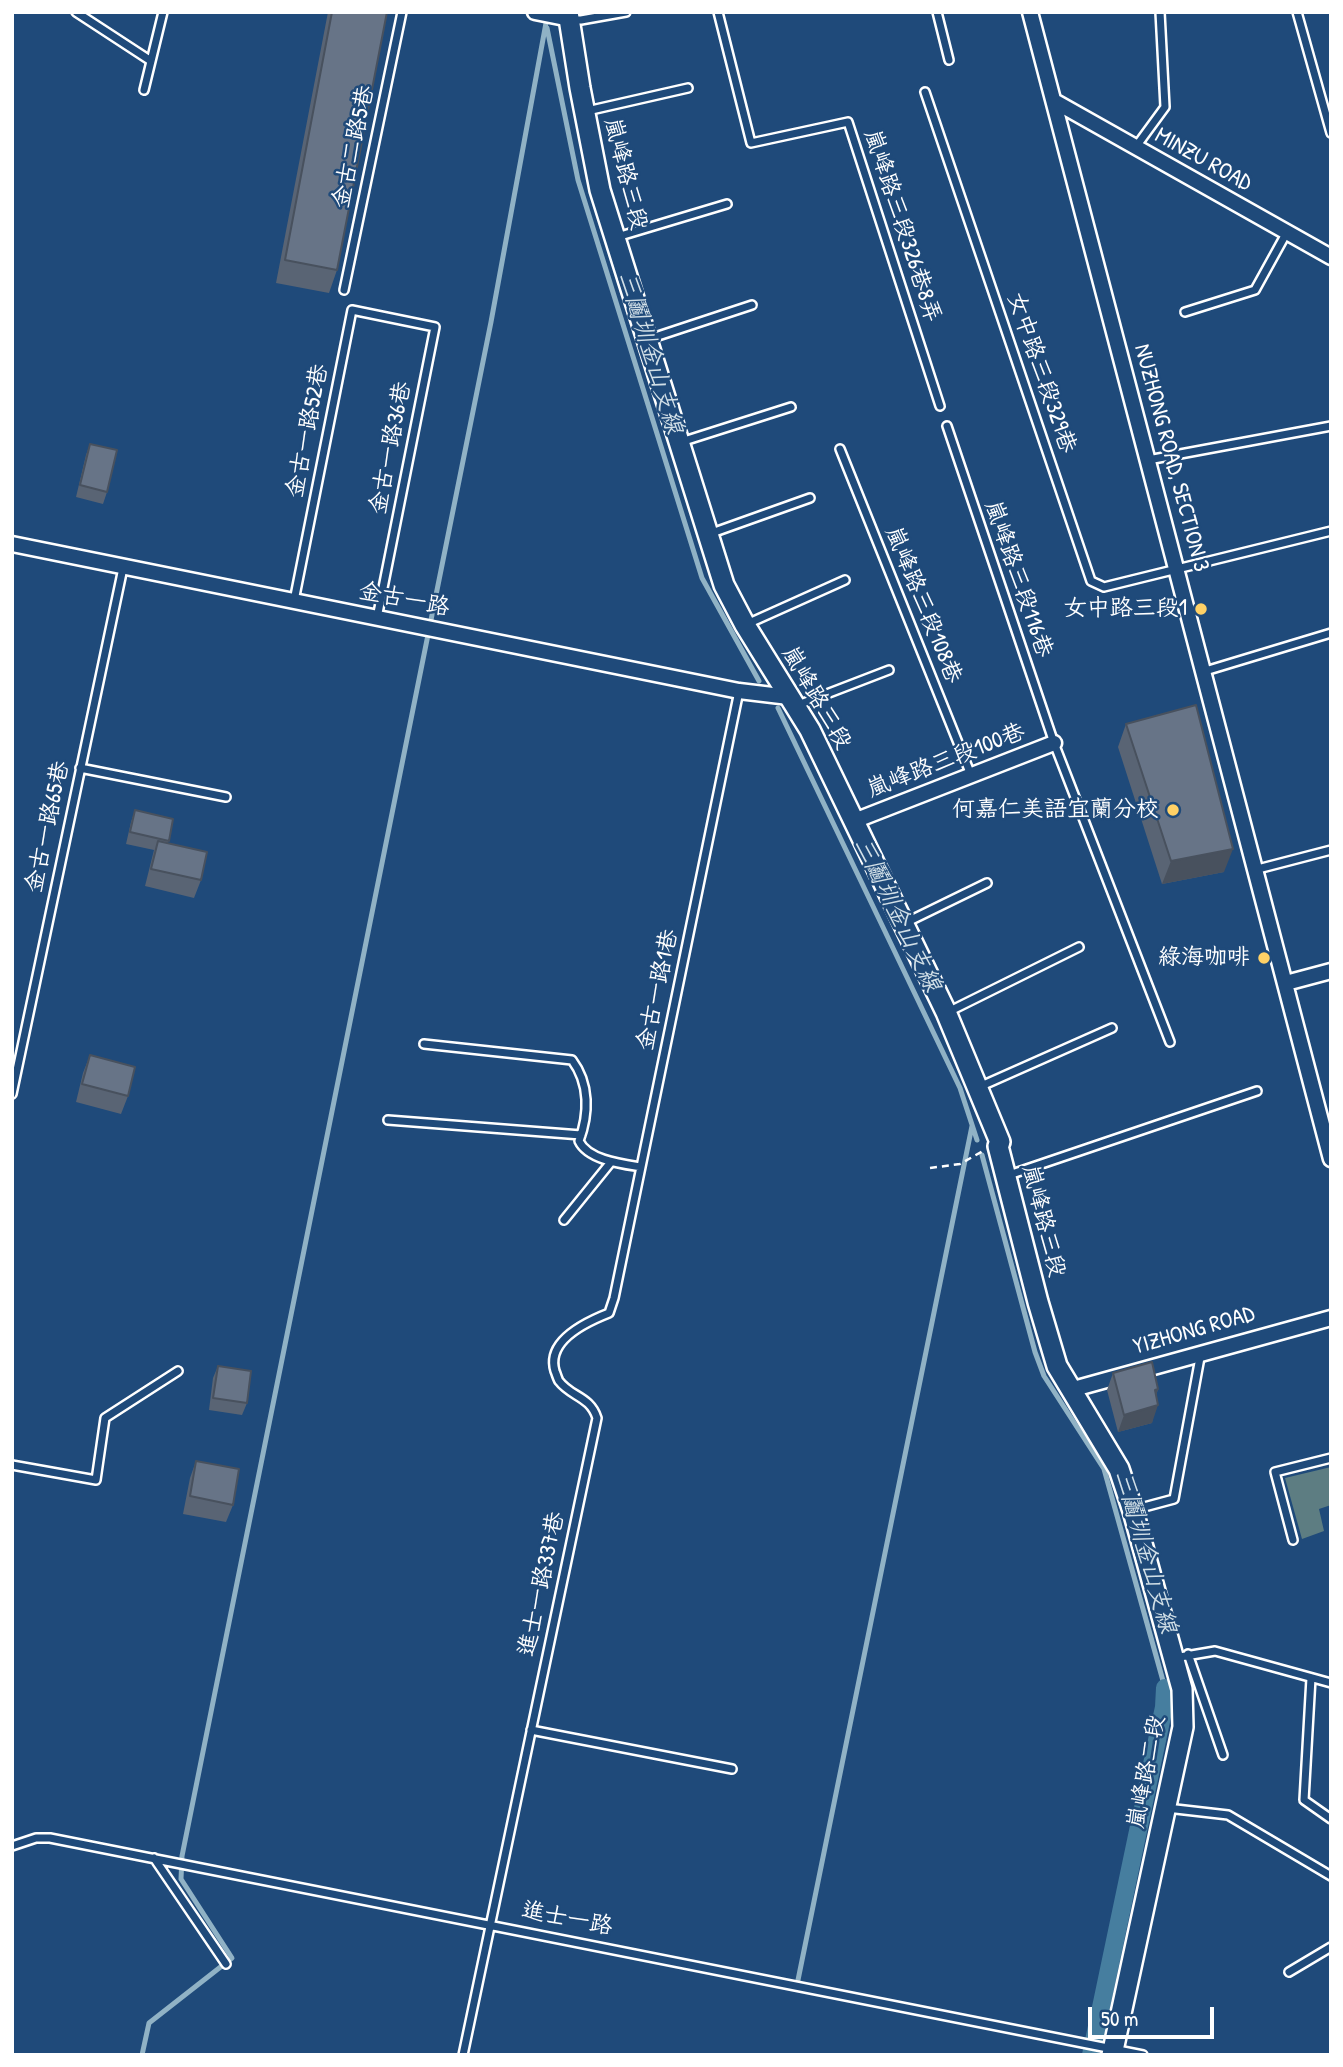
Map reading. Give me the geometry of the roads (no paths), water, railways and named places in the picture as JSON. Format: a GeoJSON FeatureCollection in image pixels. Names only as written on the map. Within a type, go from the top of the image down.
{"type":"FeatureCollection","features":[{"type":"Feature","properties":{"kind":"street"},"geometry":{"type":"LineString","coordinates":[[535,12],[569,16]]}},
{"type":"Feature","properties":{"kind":"street","name":"NUZHONG ROAD, SECTION 3"},"geometry":{"type":"LineString","coordinates":[[1031,12],[1331,1159]]}},
{"type":"Feature","properties":{"kind":"street","name":"嵐峰路三段"},"geometry":{"type":"LineString","coordinates":[[569,16],[600,190],[724,585],[745,625],[810,730],[905,923],[978,1087],[1000,1142],[998,1146],[1057,1366],[1070,1390]]}},
{"type":"Feature","properties":{"kind":"street","name":"MINZU ROAD"},"geometry":{"type":"LineString","coordinates":[[1054,101],[1331,257]]}},
{"type":"Feature","properties":{"kind":"street","name":"金古一路"},"geometry":{"type":"LineString","coordinates":[[12,544],[792,701]]}},
{"type":"Feature","properties":{"kind":"street","name":"嵐峰路三段100巷"},"geometry":{"type":"LineString","coordinates":[[854,821],[1054,743]]}},
{"type":"Feature","properties":{"kind":"street"},"geometry":{"type":"LineString","coordinates":[[1286,983],[1331,971]]}},
{"type":"Feature","properties":{"kind":"street","name":"YIZHONG ROAD"},"geometry":{"type":"LineString","coordinates":[[1070,1390],[1331,1318]]}},
{"type":"Feature","properties":{"kind":"street","name":"嵐峰路二段"},"geometry":{"type":"LineString","coordinates":[[1070,1390],[1119,1469],[1181,1656],[1184,1727],[1113,2052]]}},
{"type":"Feature","properties":{"kind":"lane"},"geometry":{"type":"LineString","coordinates":[[76,12],[151,61]]}},
{"type":"Feature","properties":{"kind":"lane"},"geometry":{"type":"LineString","coordinates":[[144,90],[163,12]]}},
{"type":"Feature","properties":{"kind":"lane","name":"金古二路5巷"},"geometry":{"type":"LineString","coordinates":[[344,290],[402,12]]}},
{"type":"Feature","properties":{"kind":"lane"},"geometry":{"type":"LineString","coordinates":[[569,16],[581,20],[625,12]]}},
{"type":"Feature","properties":{"kind":"lane","name":"嵐峰路三段326巷8弄"},"geometry":{"type":"LineString","coordinates":[[718,12],[751,143],[848,122],[940,405]]}},
{"type":"Feature","properties":{"kind":"lane"},"geometry":{"type":"LineString","coordinates":[[947,12],[937,14],[949,60]]}},
{"type":"Feature","properties":{"kind":"lane"},"geometry":{"type":"LineString","coordinates":[[1135,148],[1165,107],[1160,12]]}},
{"type":"Feature","properties":{"kind":"lane"},"geometry":{"type":"LineString","coordinates":[[1297,12],[1331,133]]}},
{"type":"Feature","properties":{"kind":"lane"},"geometry":{"type":"LineString","coordinates":[[585,111],[688,88]]}},
{"type":"Feature","properties":{"kind":"lane","name":"女中路三段329巷"},"geometry":{"type":"LineString","coordinates":[[925,92],[1090,581],[1104,587],[1331,531]]}},
{"type":"Feature","properties":{"kind":"lane"},"geometry":{"type":"LineString","coordinates":[[615,237],[727,204]]}},
{"type":"Feature","properties":{"kind":"lane"},"geometry":{"type":"LineString","coordinates":[[1185,312],[1255,290],[1287,232]]}},
{"type":"Feature","properties":{"kind":"lane"},"geometry":{"type":"LineString","coordinates":[[647,339],[752,305]]}},
{"type":"Feature","properties":{"kind":"lane","name":"金古一路52巷"},"geometry":{"type":"LineString","coordinates":[[294,602],[352,310],[394,319]]}},
{"type":"Feature","properties":{"kind":"lane","name":"金古一路36巷"},"geometry":{"type":"LineString","coordinates":[[377,618],[435,327],[394,319]]}},
{"type":"Feature","properties":{"kind":"lane"},"geometry":{"type":"LineString","coordinates":[[679,443],[790,407]]}},
{"type":"Feature","properties":{"kind":"lane","name":"嵐峰路三段116巷"},"geometry":{"type":"LineString","coordinates":[[947,426],[1054,743],[1170,1042]]}},
{"type":"Feature","properties":{"kind":"lane"},"geometry":{"type":"LineString","coordinates":[[1148,460],[1331,426]]}},
{"type":"Feature","properties":{"kind":"lane","name":"嵐峰路三段108巷"},"geometry":{"type":"LineString","coordinates":[[840,449],[971,775]]}},
{"type":"Feature","properties":{"kind":"lane"},"geometry":{"type":"LineString","coordinates":[[707,534],[810,498]]}},
{"type":"Feature","properties":{"kind":"lane","name":"金古一路65巷"},"geometry":{"type":"LineString","coordinates":[[12,1094],[122,568]]}},
{"type":"Feature","properties":{"kind":"lane"},"geometry":{"type":"LineString","coordinates":[[745,625],[845,580]]}},
{"type":"Feature","properties":{"kind":"lane"},"geometry":{"type":"LineString","coordinates":[[1202,672],[1331,633]]}},
{"type":"Feature","properties":{"kind":"lane"},"geometry":{"type":"LineString","coordinates":[[792,701],[889,670]]}},
{"type":"Feature","properties":{"kind":"lane","name":"金古一路1巷"},"geometry":{"type":"LineString","coordinates":[[614,1298],[739,691]]}},
{"type":"Feature","properties":{"kind":"lane"},"geometry":{"type":"LineString","coordinates":[[80,768],[226,797]]}},
{"type":"Feature","properties":{"kind":"lane"},"geometry":{"type":"LineString","coordinates":[[1254,870],[1331,850]]}},
{"type":"Feature","properties":{"kind":"lane"},"geometry":{"type":"LineString","coordinates":[[905,923],[987,883]]}},
{"type":"Feature","properties":{"kind":"lane"},"geometry":{"type":"LineString","coordinates":[[946,1013],[1079,947]]}},
{"type":"Feature","properties":{"kind":"lane"},"geometry":{"type":"LineString","coordinates":[[978,1087],[1112,1028]]}},
{"type":"Feature","properties":{"kind":"lane"},"geometry":{"type":"LineString","coordinates":[[424,1044],[572,1060],[580,1071],[586,1089],[585,1124],[579,1141],[583,1148],[611,1162],[641,1167]]}},
{"type":"Feature","properties":{"kind":"lane"},"geometry":{"type":"LineString","coordinates":[[1006,1176],[1257,1091]]}},
{"type":"Feature","properties":{"kind":"lane"},"geometry":{"type":"LineString","coordinates":[[388,1120],[582,1135]]}},
{"type":"Feature","properties":{"kind":"lane"},"geometry":{"type":"LineString","coordinates":[[564,1220],[611,1162]]}},
{"type":"Feature","properties":{"kind":"lane","name":"進士一路337巷"},"geometry":{"type":"LineString","coordinates":[[463,2055],[597,1418],[593,1406],[558,1381],[553,1363],[560,1343],[586,1322],[609,1312],[614,1298]]}},
{"type":"Feature","properties":{"kind":"lane"},"geometry":{"type":"LineString","coordinates":[[1133,1511],[1174,1499],[1202,1352]]}},
{"type":"Feature","properties":{"kind":"lane"},"geometry":{"type":"LineString","coordinates":[[12,1465],[96,1479],[105,1418],[178,1371]]}},
{"type":"Feature","properties":{"kind":"lane"},"geometry":{"type":"LineString","coordinates":[[1293,1540],[1275,1472],[1331,1458]]}},
{"type":"Feature","properties":{"kind":"lane"},"geometry":{"type":"LineString","coordinates":[[1223,1755],[1181,1656],[1215,1651],[1331,1683]]}},
{"type":"Feature","properties":{"kind":"lane"},"geometry":{"type":"LineString","coordinates":[[1311,1678],[1304,1800],[1331,1819]]}},
{"type":"Feature","properties":{"kind":"lane"},"geometry":{"type":"LineString","coordinates":[[531,1730],[732,1769]]}},
{"type":"Feature","properties":{"kind":"lane"},"geometry":{"type":"LineString","coordinates":[[1166,1808],[1228,1815],[1331,1876]]}},
{"type":"Feature","properties":{"kind":"lane","name":"進士一路"},"geometry":{"type":"LineString","coordinates":[[12,1846],[36,1838],[50,1838],[490,1924],[1113,2052],[1143,2055]]}},
{"type":"Feature","properties":{"kind":"lane"},"geometry":{"type":"LineString","coordinates":[[154,1858],[226,1964]]}},
{"type":"Feature","properties":{"kind":"lane"},"geometry":{"type":"LineString","coordinates":[[1289,1972],[1331,1947]]}},
{"type":"Feature","properties":{"kind":"waterway"},"geometry":{"type":"LineString","coordinates":[[142,2055],[149,2023],[232,1958],[181,1879],[182,1856],[491,322],[546,23]]}},
{"type":"Feature","properties":{"kind":"waterway","name":"三鬮圳金山支線"},"geometry":{"type":"LineString","coordinates":[[547,28],[578,180],[702,578],[759,681]]}},
{"type":"Feature","properties":{"kind":"waterway","name":"三鬮圳金山支線"},"geometry":{"type":"LineString","coordinates":[[778,708],[960,1088],[977,1140]]}},
{"type":"Feature","properties":{"kind":"waterway"},"geometry":{"type":"LineString","coordinates":[[798,1980],[972,1126]]}},
{"type":"Feature","properties":{"kind":"waterway","name":"三鬮圳金山支線"},"geometry":{"type":"LineString","coordinates":[[982,1155],[1035,1352],[1044,1376],[1104,1469],[1165,1688]]}},
{"type":"Feature","properties":{"kind":"waterway"},"geometry":{"type":"LineString","coordinates":[[1091,2055],[1164,1707],[1165,1688]]}},
{"type":"Feature","properties":{"kind":"place","name":"女中路三段1"},"geometry":{"type":"Point","coordinates":[1201,609]}},
{"type":"Feature","properties":{"kind":"place","name":"何嘉仁美語宜蘭分校"},"geometry":{"type":"Point","coordinates":[1173,810]}},
{"type":"Feature","properties":{"kind":"place","name":"綠海咖啡"},"geometry":{"type":"Point","coordinates":[1264,958]}}]}
